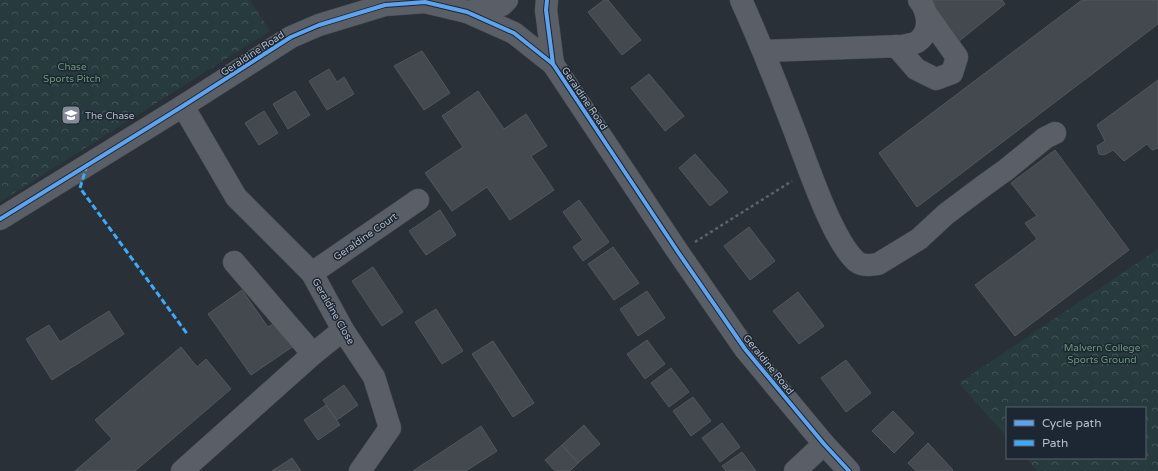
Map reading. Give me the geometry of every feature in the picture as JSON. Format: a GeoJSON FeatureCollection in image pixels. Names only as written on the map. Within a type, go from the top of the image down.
{"type":"FeatureCollection","features":[{"type":"Feature","properties":{"kind":"street"},"geometry":{"type":"LineString","coordinates":[[468,12],[502,5],[507,0]]}},
{"type":"Feature","properties":{"kind":"street"},"geometry":{"type":"LineString","coordinates":[[547,0],[546,10],[553,64]]}},
{"type":"Feature","properties":{"kind":"street"},"geometry":{"type":"LineString","coordinates":[[742,0],[764,51],[822,202],[841,241],[858,263],[871,266],[878,264],[919,239],[946,214],[1007,169],[1045,138],[1055,134]]}},
{"type":"Feature","properties":{"kind":"street","name":"Geraldine Road"},"geometry":{"type":"LineString","coordinates":[[0,219],[183,106],[291,37],[319,25],[385,5],[425,2],[441,3],[468,12],[514,33],[553,64],[678,252],[745,349],[824,444],[849,471]]}},
{"type":"Feature","properties":{"kind":"street"},"geometry":{"type":"LineString","coordinates":[[764,51],[896,46],[917,42],[927,30],[923,8]]}},
{"type":"Feature","properties":{"kind":"street"},"geometry":{"type":"LineString","coordinates":[[896,46],[916,69],[936,80],[952,73],[957,58],[947,41],[923,8]]}},
{"type":"Feature","properties":{"kind":"street","name":"Geraldine Close"},"geometry":{"type":"LineString","coordinates":[[183,106],[236,197],[312,273],[344,330],[374,377],[390,428],[360,471]]}},
{"type":"Feature","properties":{"kind":"street","name":"Geraldine Court"},"geometry":{"type":"LineString","coordinates":[[312,273],[418,200]]}},
{"type":"Feature","properties":{"kind":"street"},"geometry":{"type":"LineString","coordinates":[[234,262],[313,354]]}},
{"type":"Feature","properties":{"kind":"street"},"geometry":{"type":"LineString","coordinates":[[182,471],[313,354],[344,330]]}},
{"type":"Feature","properties":{"kind":"street"},"geometry":{"type":"LineString","coordinates":[[795,471],[824,444]]}},
{"type":"Feature","properties":{"kind":"path"},"geometry":{"type":"LineString","coordinates":[[678,252],[810,170]]}},
{"type":"Feature","properties":{"kind":"green space","name":"Chase Sports Pitch"},"geometry":{"type":"Polygon","coordinates":[[[0,0],[250,0],[270,31],[0,202],[0,0]]]}},
{"type":"Feature","properties":{"kind":"green space","name":"Malvern College Sports Ground"},"geometry":{"type":"Polygon","coordinates":[[[1158,249],[1158,471],[1037,471],[1027,459],[1146,459],[1146,407],[1006,407],[1006,436],[959,383],[1158,249]]]}},
{"type":"Feature","properties":{"kind":"building"},"geometry":{"type":"Polygon","coordinates":[[[604,0],[608,0],[641,40],[622,55],[588,12],[604,0]]]}},
{"type":"Feature","properties":{"kind":"building"},"geometry":{"type":"Polygon","coordinates":[[[925,0],[1002,0],[1005,4],[958,42],[925,0]]]}},
{"type":"Feature","properties":{"kind":"building"},"geometry":{"type":"Polygon","coordinates":[[[1082,0],[1158,0],[1158,24],[917,207],[879,153],[1082,0]]]}},
{"type":"Feature","properties":{"kind":"building"},"geometry":{"type":"Polygon","coordinates":[[[422,51],[450,93],[424,110],[394,66],[422,51]]]}},
{"type":"Feature","properties":{"kind":"building"},"geometry":{"type":"Polygon","coordinates":[[[329,69],[337,82],[344,77],[354,94],[327,110],[309,81],[329,69]]]}},
{"type":"Feature","properties":{"kind":"building"},"geometry":{"type":"Polygon","coordinates":[[[649,74],[684,116],[665,131],[631,88],[649,74]]]}},
{"type":"Feature","properties":{"kind":"building"},"geometry":{"type":"Polygon","coordinates":[[[1158,80],[1158,148],[1152,150],[1147,144],[1124,161],[1113,150],[1104,155],[1099,154],[1097,146],[1105,141],[1097,125],[1158,80]]]}},
{"type":"Feature","properties":{"kind":"building"},"geometry":{"type":"Polygon","coordinates":[[[295,91],[310,115],[288,129],[273,104],[295,91]]]}},
{"type":"Feature","properties":{"kind":"building"},"geometry":{"type":"Polygon","coordinates":[[[478,91],[504,129],[526,114],[547,146],[531,156],[554,190],[510,220],[487,187],[452,211],[425,173],[463,147],[442,116],[478,91]]]}},
{"type":"Feature","properties":{"kind":"building"},"geometry":{"type":"Polygon","coordinates":[[[264,111],[278,133],[259,145],[245,123],[264,111]]]}},
{"type":"Feature","properties":{"kind":"building"},"geometry":{"type":"Polygon","coordinates":[[[1055,150],[1129,250],[1015,336],[975,285],[1037,239],[1025,223],[1037,216],[1011,183],[1055,150]]]}},
{"type":"Feature","properties":{"kind":"building"},"geometry":{"type":"Polygon","coordinates":[[[695,154],[728,192],[710,206],[679,168],[695,154]]]}},
{"type":"Feature","properties":{"kind":"building"},"geometry":{"type":"Polygon","coordinates":[[[579,200],[609,242],[583,261],[573,247],[583,240],[563,212],[579,200]]]}},
{"type":"Feature","properties":{"kind":"building"},"geometry":{"type":"Polygon","coordinates":[[[440,210],[456,235],[426,255],[409,231],[440,210]]]}},
{"type":"Feature","properties":{"kind":"building"},"geometry":{"type":"Polygon","coordinates":[[[749,227],[775,261],[750,280],[724,246],[749,227]]]}},
{"type":"Feature","properties":{"kind":"building"},"geometry":{"type":"Polygon","coordinates":[[[613,247],[639,283],[614,300],[588,264],[613,247]]]}},
{"type":"Feature","properties":{"kind":"building"},"geometry":{"type":"Polygon","coordinates":[[[373,267],[403,312],[382,326],[352,281],[373,267]]]}},
{"type":"Feature","properties":{"kind":"building"},"geometry":{"type":"Polygon","coordinates":[[[242,290],[268,327],[278,321],[295,345],[251,375],[208,314],[242,290]]]}},
{"type":"Feature","properties":{"kind":"building"},"geometry":{"type":"Polygon","coordinates":[[[647,291],[665,318],[638,336],[620,309],[647,291]]]}},
{"type":"Feature","properties":{"kind":"building"},"geometry":{"type":"Polygon","coordinates":[[[798,292],[824,326],[799,344],[773,311],[798,292]]]}},
{"type":"Feature","properties":{"kind":"building"},"geometry":{"type":"Polygon","coordinates":[[[436,309],[463,351],[442,364],[415,322],[436,309]]]}},
{"type":"Feature","properties":{"kind":"building"},"geometry":{"type":"Polygon","coordinates":[[[109,311],[124,334],[52,380],[26,339],[49,325],[60,342],[109,311]]]}},
{"type":"Feature","properties":{"kind":"building"},"geometry":{"type":"Polygon","coordinates":[[[647,340],[665,364],[645,379],[627,354],[647,340]]]}},
{"type":"Feature","properties":{"kind":"building"},"geometry":{"type":"Polygon","coordinates":[[[493,341],[534,403],[513,417],[472,354],[493,341]]]}},
{"type":"Feature","properties":{"kind":"building"},"geometry":{"type":"Polygon","coordinates":[[[181,347],[197,367],[206,359],[231,389],[135,471],[75,471],[112,439],[95,420],[181,347]]]}},
{"type":"Feature","properties":{"kind":"building"},"geometry":{"type":"Polygon","coordinates":[[[846,360],[871,393],[846,412],[821,378],[846,360]]]}},
{"type":"Feature","properties":{"kind":"building"},"geometry":{"type":"Polygon","coordinates":[[[671,368],[689,392],[669,407],[651,383],[671,368]]]}},
{"type":"Feature","properties":{"kind":"building"},"geometry":{"type":"Polygon","coordinates":[[[344,385],[358,405],[337,420],[323,400],[344,385]]]}},
{"type":"Feature","properties":{"kind":"building"},"geometry":{"type":"Polygon","coordinates":[[[693,397],[711,421],[691,436],[673,411],[693,397]]]}},
{"type":"Feature","properties":{"kind":"building"},"geometry":{"type":"Polygon","coordinates":[[[326,405],[340,425],[318,440],[304,420],[326,405]]]}},
{"type":"Feature","properties":{"kind":"building"},"geometry":{"type":"Polygon","coordinates":[[[893,411],[914,433],[894,453],[872,431],[893,411]]]}},
{"type":"Feature","properties":{"kind":"building"},"geometry":{"type":"Polygon","coordinates":[[[722,423],[740,447],[720,462],[702,438],[722,423]]]}},
{"type":"Feature","properties":{"kind":"building"},"geometry":{"type":"Polygon","coordinates":[[[584,425],[600,444],[578,463],[562,445],[584,425]]]}},
{"type":"Feature","properties":{"kind":"building"},"geometry":{"type":"Polygon","coordinates":[[[481,426],[497,451],[466,471],[413,471],[481,426]]]}},
{"type":"Feature","properties":{"kind":"building"},"geometry":{"type":"Polygon","coordinates":[[[928,443],[953,470],[952,471],[916,471],[908,463],[928,443]]]}},
{"type":"Feature","properties":{"kind":"building"},"geometry":{"type":"Polygon","coordinates":[[[562,445],[578,463],[570,471],[555,471],[545,460],[562,445]]]}},
{"type":"Feature","properties":{"kind":"building"},"geometry":{"type":"Polygon","coordinates":[[[742,452],[756,471],[726,471],[722,466],[742,452]]]}},
{"type":"Feature","properties":{"kind":"building"},"geometry":{"type":"Polygon","coordinates":[[[292,458],[301,471],[272,471],[292,458]]]}},
{"type":"Feature","properties":{"kind":"marked path"},"geometry":{"type":"LineString","coordinates":[[87,165],[80,188],[188,335]]}},
{"type":"Feature","properties":{"kind":"cycle path"},"geometry":{"type":"LineString","coordinates":[[547,0],[546,10],[553,64]]}},
{"type":"Feature","properties":{"kind":"cycle path"},"geometry":{"type":"LineString","coordinates":[[0,219],[183,106],[291,37],[319,25],[385,5],[425,2],[467,12],[514,33],[553,64],[678,252],[745,349],[824,444],[849,471]]}},
{"type":"Feature","properties":{"kind":"place","name":"The Chase"},"geometry":{"type":"Point","coordinates":[71,115]}}]}
